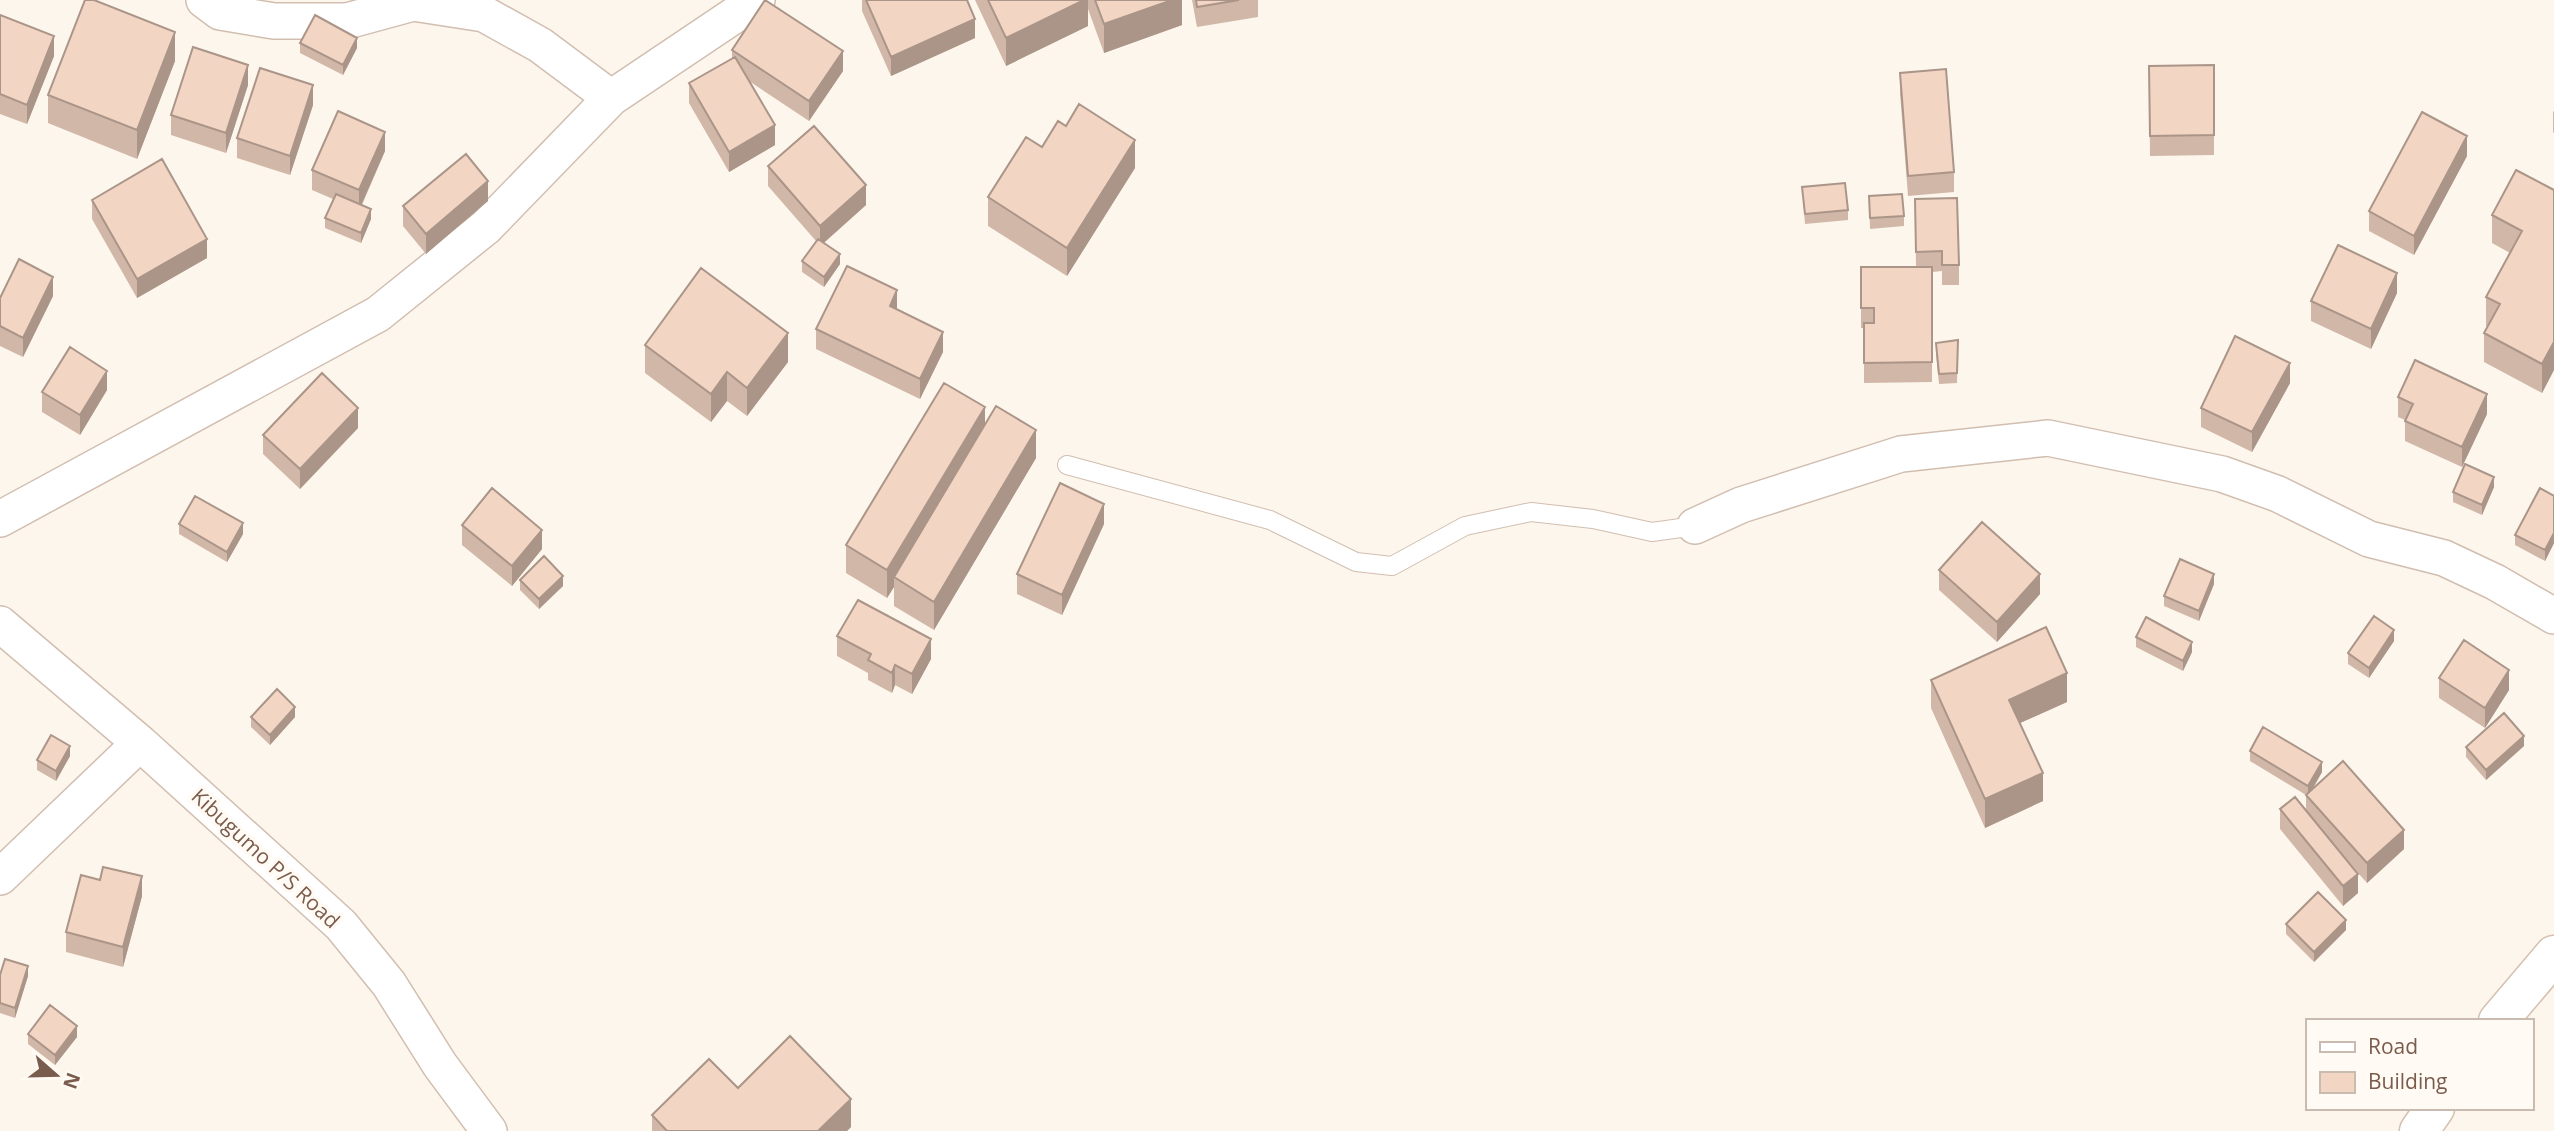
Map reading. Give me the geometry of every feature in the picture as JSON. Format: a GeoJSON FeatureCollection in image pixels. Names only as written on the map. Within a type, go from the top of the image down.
{"type":"FeatureCollection","features":[{"type":"Feature","properties":{"kind":"main road"},"geometry":{"type":"LineString","coordinates":[[2500,1019],[2554,955]]}},
{"type":"Feature","properties":{"kind":"main road"},"geometry":{"type":"LineString","coordinates":[[2419,1131],[2434,1110]]}},
{"type":"Feature","properties":{"kind":"street"},"geometry":{"type":"LineString","coordinates":[[204,0],[220,12],[274,21],[347,21],[413,3],[484,14],[540,45],[611,98]]}},
{"type":"Feature","properties":{"kind":"street"},"geometry":{"type":"LineString","coordinates":[[0,519],[378,314],[486,227],[611,98],[757,0]]}},
{"type":"Feature","properties":{"kind":"street"},"geometry":{"type":"LineString","coordinates":[[1695,526],[1741,505],[1901,454],[2048,438],[2233,478],[2277,494],[2369,539],[2444,558],[2495,582],[2554,616]]}},
{"type":"Feature","properties":{"kind":"street","name":"Kibugumo P/S Road"},"geometry":{"type":"LineString","coordinates":[[0,624],[139,743],[341,925],[388,984],[440,1065],[489,1131]]}},
{"type":"Feature","properties":{"kind":"street"},"geometry":{"type":"LineString","coordinates":[[0,877],[139,743]]}},
{"type":"Feature","properties":{"kind":"lane"},"geometry":{"type":"LineString","coordinates":[[1067,465],[1270,520],[1356,562],[1392,566],[1465,526],[1531,512],[1593,519],[1652,532],[1695,526]]}},
{"type":"Feature","properties":{"kind":"building"},"geometry":{"type":"Polygon","coordinates":[[[85,0],[94,0],[175,32],[137,130],[48,95],[85,0]]]}},
{"type":"Feature","properties":{"kind":"building"},"geometry":{"type":"Polygon","coordinates":[[[765,0],[843,51],[809,101],[732,50],[765,0]]]}},
{"type":"Feature","properties":{"kind":"building"},"geometry":{"type":"Polygon","coordinates":[[[866,0],[967,0],[975,19],[891,57],[866,0]]]}},
{"type":"Feature","properties":{"kind":"building"},"geometry":{"type":"Polygon","coordinates":[[[988,0],[1084,0],[1006,38],[988,0]]]}},
{"type":"Feature","properties":{"kind":"building"},"geometry":{"type":"Polygon","coordinates":[[[1095,0],[1172,0],[1104,24],[1095,0]]]}},
{"type":"Feature","properties":{"kind":"building"},"geometry":{"type":"Polygon","coordinates":[[[1196,0],[1239,0],[1197,7],[1196,0]]]}},
{"type":"Feature","properties":{"kind":"building"},"geometry":{"type":"Polygon","coordinates":[[[0,15],[54,36],[27,105],[0,94],[0,15]]]}},
{"type":"Feature","properties":{"kind":"building"},"geometry":{"type":"Polygon","coordinates":[[[315,15],[357,38],[343,65],[300,43],[315,15]]]}},
{"type":"Feature","properties":{"kind":"building"},"geometry":{"type":"Polygon","coordinates":[[[193,47],[248,65],[226,133],[171,115],[193,47]]]}},
{"type":"Feature","properties":{"kind":"building"},"geometry":{"type":"Polygon","coordinates":[[[735,57],[775,125],[729,152],[689,83],[735,57]]]}},
{"type":"Feature","properties":{"kind":"building"},"geometry":{"type":"Polygon","coordinates":[[[2214,65],[2214,135],[2150,136],[2149,66],[2214,65]]]}},
{"type":"Feature","properties":{"kind":"building"},"geometry":{"type":"Polygon","coordinates":[[[260,68],[313,85],[290,156],[237,138],[260,68]]]}},
{"type":"Feature","properties":{"kind":"building"},"geometry":{"type":"Polygon","coordinates":[[[1946,69],[1954,172],[1908,176],[1900,73],[1946,69]]]}},
{"type":"Feature","properties":{"kind":"building"},"geometry":{"type":"Polygon","coordinates":[[[1079,104],[1135,140],[1067,248],[988,197],[1026,137],[1042,147],[1058,121],[1066,126],[1079,104]]]}},
{"type":"Feature","properties":{"kind":"building"},"geometry":{"type":"Polygon","coordinates":[[[338,111],[385,132],[359,190],[312,170],[338,111]]]}},
{"type":"Feature","properties":{"kind":"building"},"geometry":{"type":"Polygon","coordinates":[[[2422,112],[2467,136],[2414,236],[2369,211],[2422,112]]]}},
{"type":"Feature","properties":{"kind":"building"},"geometry":{"type":"Polygon","coordinates":[[[814,126],[866,185],[820,226],[768,166],[814,126]]]}},
{"type":"Feature","properties":{"kind":"building"},"geometry":{"type":"Polygon","coordinates":[[[466,154],[488,181],[426,234],[403,206],[466,154]]]}},
{"type":"Feature","properties":{"kind":"building"},"geometry":{"type":"Polygon","coordinates":[[[162,159],[207,239],[137,279],[92,200],[162,159]]]}},
{"type":"Feature","properties":{"kind":"building"},"geometry":{"type":"Polygon","coordinates":[[[2516,170],[2554,190],[2554,342],[2542,364],[2484,333],[2500,304],[2486,297],[2522,231],[2492,215],[2516,170]]]}},
{"type":"Feature","properties":{"kind":"building"},"geometry":{"type":"Polygon","coordinates":[[[1845,183],[1848,210],[1805,214],[1802,187],[1845,183]]]}},
{"type":"Feature","properties":{"kind":"building"},"geometry":{"type":"Polygon","coordinates":[[[336,194],[371,209],[361,233],[325,218],[336,194]]]}},
{"type":"Feature","properties":{"kind":"building"},"geometry":{"type":"Polygon","coordinates":[[[1902,194],[1904,216],[1870,218],[1869,196],[1902,194]]]}},
{"type":"Feature","properties":{"kind":"building"},"geometry":{"type":"Polygon","coordinates":[[[1957,198],[1959,265],[1942,265],[1942,251],[1916,252],[1915,199],[1957,198]]]}},
{"type":"Feature","properties":{"kind":"building"},"geometry":{"type":"Polygon","coordinates":[[[818,239],[840,254],[824,277],[802,261],[818,239]]]}},
{"type":"Feature","properties":{"kind":"building"},"geometry":{"type":"Polygon","coordinates":[[[2338,245],[2397,273],[2371,329],[2311,301],[2338,245]]]}},
{"type":"Feature","properties":{"kind":"building"},"geometry":{"type":"Polygon","coordinates":[[[19,259],[53,277],[23,338],[0,326],[0,298],[19,259]]]}},
{"type":"Feature","properties":{"kind":"building"},"geometry":{"type":"Polygon","coordinates":[[[847,266],[897,290],[890,306],[943,332],[920,379],[816,329],[847,266]]]}},
{"type":"Feature","properties":{"kind":"building"},"geometry":{"type":"Polygon","coordinates":[[[1861,267],[1932,267],[1932,362],[1864,363],[1864,323],[1874,323],[1874,308],[1861,308],[1861,267]]]}},
{"type":"Feature","properties":{"kind":"building"},"geometry":{"type":"Polygon","coordinates":[[[701,268],[788,333],[747,388],[727,372],[711,394],[645,345],[701,268]]]}},
{"type":"Feature","properties":{"kind":"building"},"geometry":{"type":"Polygon","coordinates":[[[2235,336],[2290,363],[2252,432],[2201,408],[2235,336]]]}},
{"type":"Feature","properties":{"kind":"building"},"geometry":{"type":"Polygon","coordinates":[[[1958,340],[1957,373],[1939,374],[1936,343],[1958,340]]]}},
{"type":"Feature","properties":{"kind":"building"},"geometry":{"type":"Polygon","coordinates":[[[70,347],[107,371],[80,415],[42,392],[70,347]]]}},
{"type":"Feature","properties":{"kind":"building"},"geometry":{"type":"Polygon","coordinates":[[[2415,360],[2487,394],[2462,447],[2405,421],[2413,404],[2398,397],[2415,360]]]}},
{"type":"Feature","properties":{"kind":"building"},"geometry":{"type":"Polygon","coordinates":[[[322,373],[358,408],[300,469],[263,435],[322,373]]]}},
{"type":"Feature","properties":{"kind":"building"},"geometry":{"type":"Polygon","coordinates":[[[944,383],[985,407],[887,570],[846,545],[944,383]]]}},
{"type":"Feature","properties":{"kind":"building"},"geometry":{"type":"Polygon","coordinates":[[[996,406],[1036,430],[934,602],[894,577],[996,406]]]}},
{"type":"Feature","properties":{"kind":"building"},"geometry":{"type":"Polygon","coordinates":[[[2465,464],[2494,477],[2482,505],[2453,492],[2465,464]]]}},
{"type":"Feature","properties":{"kind":"building"},"geometry":{"type":"Polygon","coordinates":[[[1060,483],[1104,504],[1062,595],[1017,574],[1060,483]]]}},
{"type":"Feature","properties":{"kind":"building"},"geometry":{"type":"Polygon","coordinates":[[[492,488],[542,530],[512,566],[462,525],[492,488]]]}},
{"type":"Feature","properties":{"kind":"building"},"geometry":{"type":"Polygon","coordinates":[[[2540,488],[2554,496],[2554,533],[2545,550],[2515,535],[2540,488]]]}},
{"type":"Feature","properties":{"kind":"building"},"geometry":{"type":"Polygon","coordinates":[[[195,496],[243,523],[227,552],[179,524],[195,496]]]}},
{"type":"Feature","properties":{"kind":"building"},"geometry":{"type":"Polygon","coordinates":[[[1982,522],[2040,574],[1997,622],[1939,570],[1982,522]]]}},
{"type":"Feature","properties":{"kind":"building"},"geometry":{"type":"Polygon","coordinates":[[[544,556],[563,576],[539,599],[520,580],[544,556]]]}},
{"type":"Feature","properties":{"kind":"building"},"geometry":{"type":"Polygon","coordinates":[[[2180,559],[2214,574],[2199,611],[2164,596],[2180,559]]]}},
{"type":"Feature","properties":{"kind":"building"},"geometry":{"type":"Polygon","coordinates":[[[858,600],[931,639],[912,674],[895,665],[892,673],[868,660],[871,654],[837,636],[858,600]]]}},
{"type":"Feature","properties":{"kind":"building"},"geometry":{"type":"Polygon","coordinates":[[[2374,616],[2394,630],[2369,668],[2348,653],[2374,616]]]}},
{"type":"Feature","properties":{"kind":"building"},"geometry":{"type":"Polygon","coordinates":[[[2146,617],[2192,642],[2183,661],[2136,637],[2146,617]]]}},
{"type":"Feature","properties":{"kind":"building"},"geometry":{"type":"Polygon","coordinates":[[[2046,627],[2067,673],[2009,700],[2043,773],[1985,799],[1931,680],[2046,627]]]}},
{"type":"Feature","properties":{"kind":"building"},"geometry":{"type":"Polygon","coordinates":[[[2464,640],[2509,670],[2485,708],[2439,678],[2464,640]]]}},
{"type":"Feature","properties":{"kind":"building"},"geometry":{"type":"Polygon","coordinates":[[[277,689],[295,707],[270,735],[251,717],[277,689]]]}},
{"type":"Feature","properties":{"kind":"building"},"geometry":{"type":"Polygon","coordinates":[[[2504,713],[2524,736],[2486,770],[2466,747],[2504,713]]]}},
{"type":"Feature","properties":{"kind":"building"},"geometry":{"type":"Polygon","coordinates":[[[2263,727],[2322,762],[2308,786],[2250,751],[2263,727]]]}},
{"type":"Feature","properties":{"kind":"building"},"geometry":{"type":"Polygon","coordinates":[[[51,735],[70,746],[56,771],[37,760],[51,735]]]}},
{"type":"Feature","properties":{"kind":"building"},"geometry":{"type":"Polygon","coordinates":[[[2343,761],[2404,830],[2367,863],[2306,795],[2343,761]]]}},
{"type":"Feature","properties":{"kind":"building"},"geometry":{"type":"Polygon","coordinates":[[[2295,797],[2358,874],[2343,886],[2280,809],[2295,797]]]}},
{"type":"Feature","properties":{"kind":"building"},"geometry":{"type":"Polygon","coordinates":[[[103,867],[142,876],[123,947],[66,932],[81,875],[100,880],[103,867]]]}},
{"type":"Feature","properties":{"kind":"building"},"geometry":{"type":"Polygon","coordinates":[[[2318,892],[2346,920],[2314,952],[2286,924],[2318,892]]]}},
{"type":"Feature","properties":{"kind":"building"},"geometry":{"type":"Polygon","coordinates":[[[5,959],[28,966],[15,1008],[0,1003],[0,975],[5,959]]]}},
{"type":"Feature","properties":{"kind":"building"},"geometry":{"type":"Polygon","coordinates":[[[50,1005],[77,1026],[55,1055],[28,1034],[50,1005]]]}},
{"type":"Feature","properties":{"kind":"building"},"geometry":{"type":"Polygon","coordinates":[[[790,1036],[851,1099],[818,1131],[667,1131],[652,1115],[709,1059],[738,1088],[790,1036]]]}}]}
